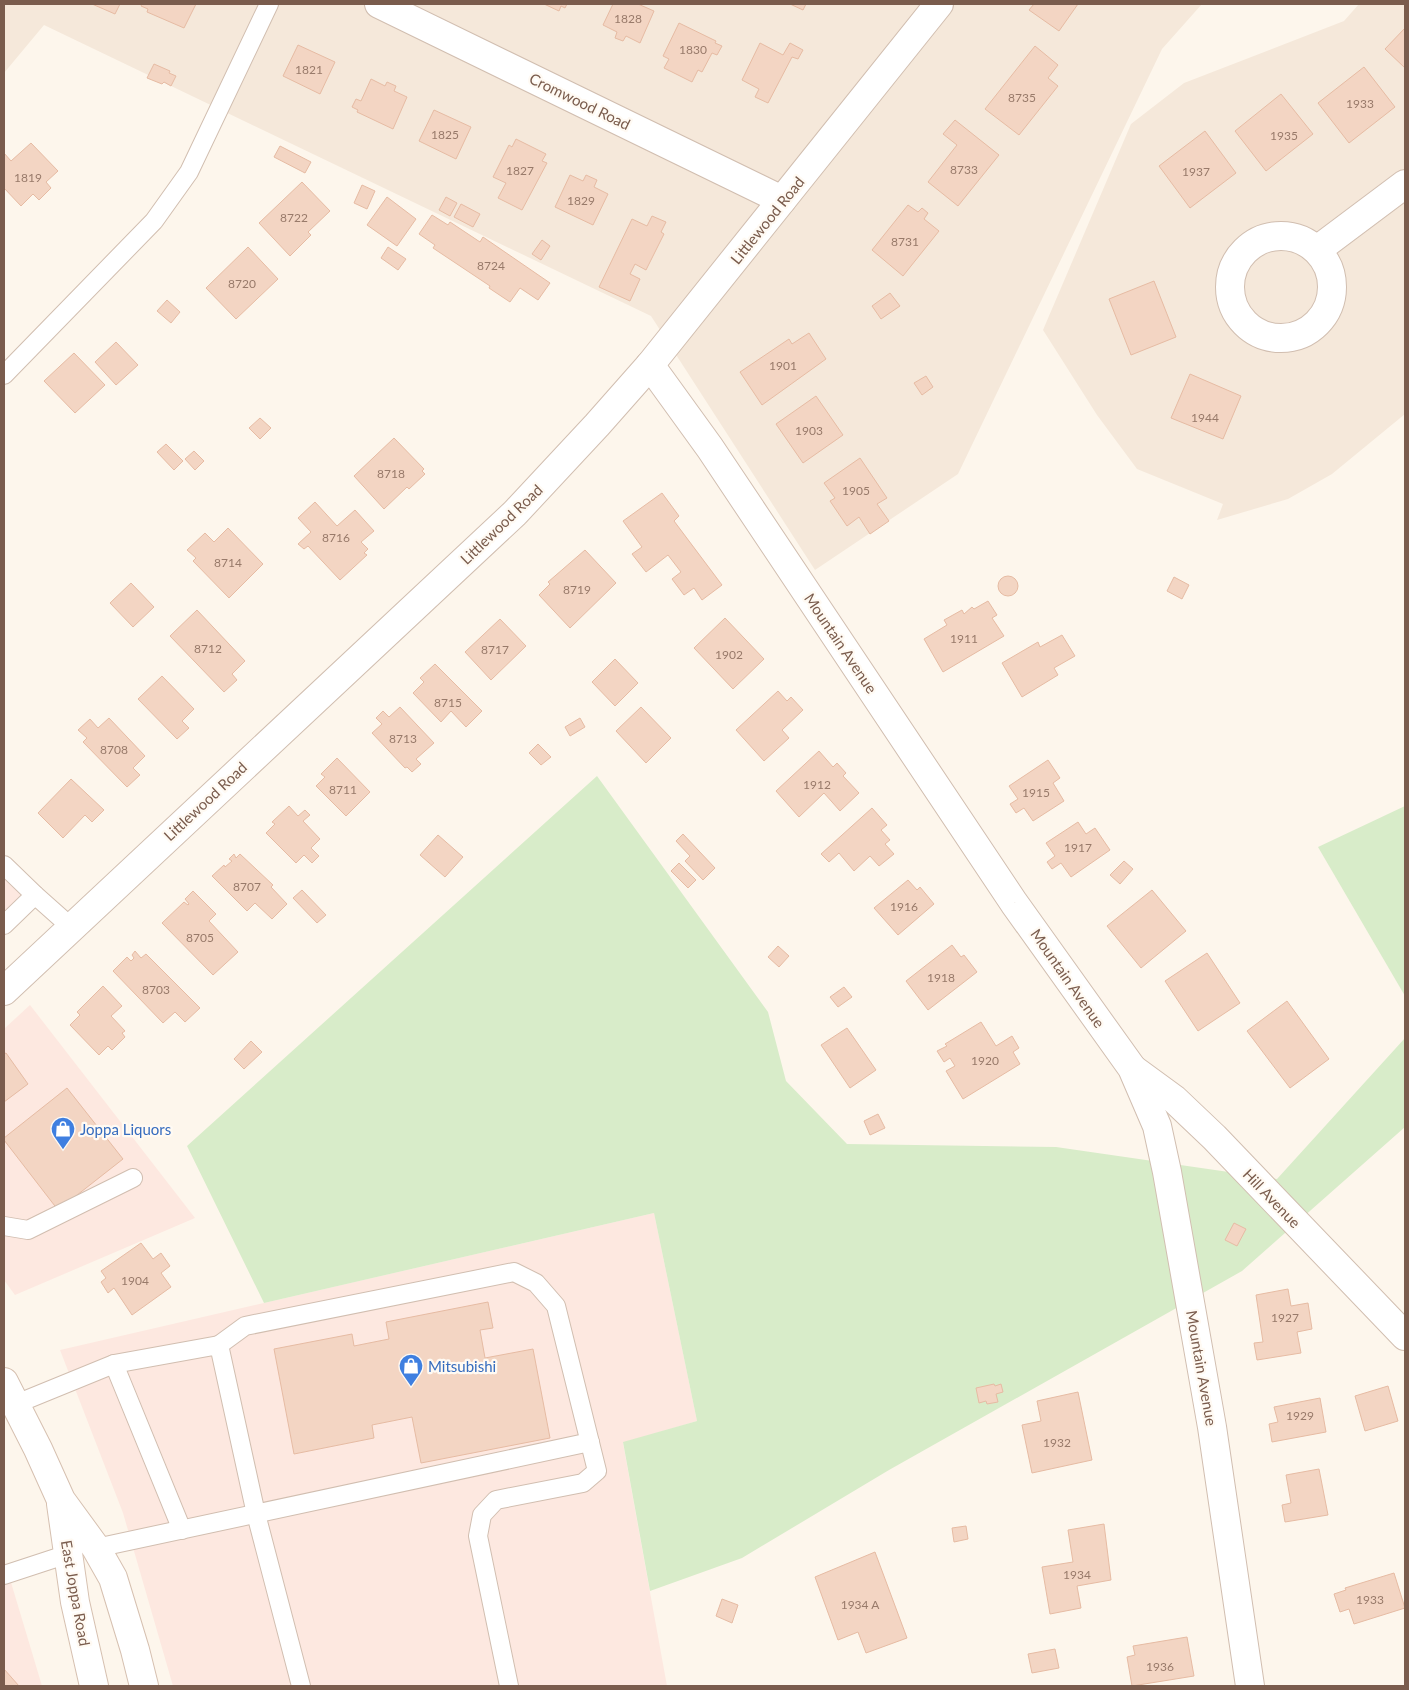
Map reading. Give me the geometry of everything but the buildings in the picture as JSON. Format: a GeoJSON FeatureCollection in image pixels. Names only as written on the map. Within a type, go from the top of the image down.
{"type":"FeatureCollection","features":[{"type":"Feature","properties":{"kind":"street","name":"Cromwood Road"},"geometry":{"type":"LineString","coordinates":[[378,4],[782,200]]}},
{"type":"Feature","properties":{"kind":"street","name":"Littlewood Road"},"geometry":{"type":"LineString","coordinates":[[4,991],[515,512],[597,426],[650,366],[939,4]]}},
{"type":"Feature","properties":{"kind":"street"},"geometry":{"type":"LineString","coordinates":[[1317,250],[1405,184]]}},
{"type":"Feature","properties":{"kind":"street","name":"Mountain Avenue"},"geometry":{"type":"LineString","coordinates":[[650,366],[710,448],[1014,903],[1132,1068],[1157,1126],[1167,1172],[1212,1427],[1250,1686]]}},
{"type":"Feature","properties":{"kind":"street","name":"Hill Avenue"},"geometry":{"type":"LineString","coordinates":[[1132,1068],[1174,1100],[1214,1137],[1405,1336]]}},
{"type":"Feature","properties":{"kind":"street","name":"East Joppa Road"},"geometry":{"type":"LineString","coordinates":[[10,1393],[61,1500],[96,1548],[113,1578],[144,1686]]}},
{"type":"Feature","properties":{"kind":"street","name":"East Joppa Road"},"geometry":{"type":"LineString","coordinates":[[61,1500],[76,1602],[94,1686]]}},
{"type":"Feature","properties":{"kind":"lane"},"geometry":{"type":"LineString","coordinates":[[4,375],[154,221],[189,172],[269,4]]}},
{"type":"Feature","properties":{"kind":"lane"},"geometry":{"type":"LineString","coordinates":[[4,865],[71,927]]}},
{"type":"Feature","properties":{"kind":"lane"},"geometry":{"type":"LineString","coordinates":[[4,925],[35,895]]}},
{"type":"Feature","properties":{"kind":"lane"},"geometry":{"type":"LineString","coordinates":[[4,1226],[28,1230],[133,1178]]}},
{"type":"Feature","properties":{"kind":"lane"},"geometry":{"type":"LineString","coordinates":[[10,1393],[114,1364],[219,1345],[246,1326],[514,1272],[536,1283],[556,1306],[597,1471],[583,1483],[496,1500],[482,1515],[478,1536],[509,1686]]}},
{"type":"Feature","properties":{"kind":"lane"},"geometry":{"type":"LineString","coordinates":[[219,1345],[256,1514],[301,1686]]}},
{"type":"Feature","properties":{"kind":"lane"},"geometry":{"type":"LineString","coordinates":[[114,1364],[182,1530]]}},
{"type":"Feature","properties":{"kind":"lane"},"geometry":{"type":"LineString","coordinates":[[96,1548],[590,1442]]}},
{"type":"Feature","properties":{"kind":"lane"},"geometry":{"type":"LineString","coordinates":[[4,1575],[68,1554]]}},
{"type":"Feature","properties":{"kind":"shaded area"},"geometry":{"type":"Polygon","coordinates":[[[4,4],[1202,4],[1162,49],[958,474],[815,570],[651,316],[44,25],[4,73],[4,4]]]}},
{"type":"Feature","properties":{"kind":"shaded area"},"geometry":{"type":"Polygon","coordinates":[[[1359,4],[1405,4],[1405,414],[1332,474],[1288,499],[1217,520],[1223,504],[1137,469],[1097,415],[1043,330],[1131,124],[1184,83],[1344,21],[1359,4]]]}},
{"type":"Feature","properties":{"kind":"shaded area"},"geometry":{"type":"Polygon","coordinates":[[[4,874],[34,907],[4,936],[4,874]]]}},
{"type":"Feature","properties":{"kind":"shaded area"},"geometry":{"type":"Polygon","coordinates":[[[30,1005],[195,1218],[15,1295],[4,1280],[4,1029],[30,1005]]]}},
{"type":"Feature","properties":{"kind":"shaded area"},"geometry":{"type":"Polygon","coordinates":[[[654,1213],[697,1421],[623,1443],[667,1686],[173,1686],[123,1513],[60,1350],[654,1213]]]}},
{"type":"Feature","properties":{"kind":"shaded area"},"geometry":{"type":"Polygon","coordinates":[[[4,1559],[42,1686],[4,1686],[4,1559]]]}},
{"type":"Feature","properties":{"kind":"green space"},"geometry":{"type":"Polygon","coordinates":[[[597,776],[768,1012],[786,1081],[847,1144],[1056,1147],[1277,1179],[1405,1038],[1405,1127],[1242,1271],[889,1470],[742,1558],[650,1591],[623,1442],[697,1421],[654,1213],[264,1303],[187,1146],[597,776]]]}},
{"type":"Feature","properties":{"kind":"green space"},"geometry":{"type":"Polygon","coordinates":[[[1405,806],[1405,996],[1318,847],[1405,806]]]}},
{"type":"Feature","properties":{"kind":"place","name":"Joppa Liquors"},"geometry":{"type":"Point","coordinates":[63,1150]}},
{"type":"Feature","properties":{"kind":"place","name":"Mitsubishi"},"geometry":{"type":"Point","coordinates":[411,1387]}}]}
